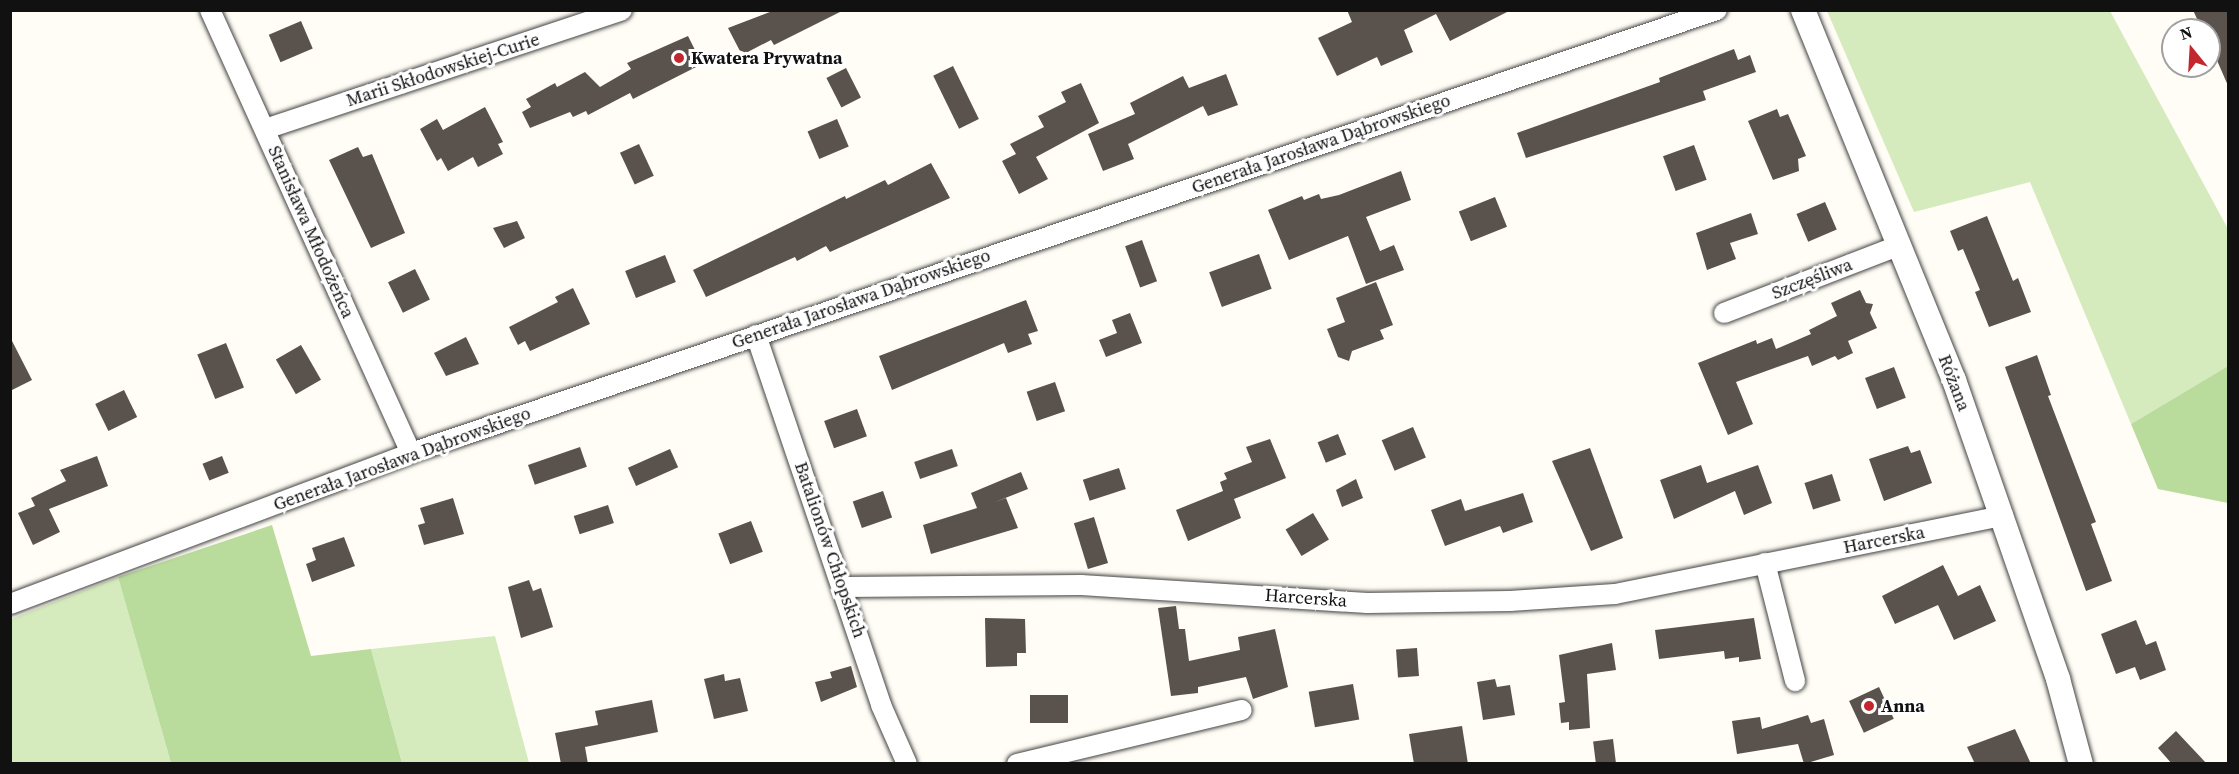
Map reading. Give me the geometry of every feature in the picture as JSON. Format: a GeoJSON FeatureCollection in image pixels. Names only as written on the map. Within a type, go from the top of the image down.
{"type":"FeatureCollection","features":[{"type":"Feature","properties":{"kind":"street","name":"Stanisława Młodożeńca"},"geometry":{"type":"LineString","coordinates":[[210,10],[411,453]]}},
{"type":"Feature","properties":{"kind":"street","name":"Marii Skłodowskiej-Curie"},"geometry":{"type":"LineString","coordinates":[[265,129],[622,10]]}},
{"type":"Feature","properties":{"kind":"street","name":"Generała Jarosława Dąbrowskiego"},"geometry":{"type":"LineString","coordinates":[[10,604],[411,453],[1717,10]]}},
{"type":"Feature","properties":{"kind":"street","name":"Różana"},"geometry":{"type":"LineString","coordinates":[[1803,10],[1900,245],[2002,516],[2058,679],[2081,764]]}},
{"type":"Feature","properties":{"kind":"street","name":"Szczęśliwa"},"geometry":{"type":"LineString","coordinates":[[1724,313],[1900,245]]}},
{"type":"Feature","properties":{"kind":"street","name":"Batalionów Chłopskich"},"geometry":{"type":"LineString","coordinates":[[756,335],[844,587],[881,705],[907,764]]}},
{"type":"Feature","properties":{"kind":"street","name":"Harcerska"},"geometry":{"type":"LineString","coordinates":[[844,587],[1081,585],[1367,603],[1510,601],[1614,594],[2002,516]]}},
{"type":"Feature","properties":{"kind":"street"},"geometry":{"type":"LineString","coordinates":[[1765,563],[1795,681]]}},
{"type":"Feature","properties":{"kind":"street"},"geometry":{"type":"LineString","coordinates":[[1017,764],[1242,710]]}},
{"type":"Feature","properties":{"kind":"green space"},"geometry":{"type":"Polygon","coordinates":[[[1827,11],[2110,11],[2228,229],[2228,366],[2131,424],[2030,182],[1914,212],[1827,11]]]}},
{"type":"Feature","properties":{"kind":"green space"},"geometry":{"type":"Polygon","coordinates":[[[2228,366],[2228,503],[2158,489],[2131,424],[2228,366]]]}},
{"type":"Feature","properties":{"kind":"green space"},"geometry":{"type":"Polygon","coordinates":[[[272,525],[311,656],[371,649],[402,763],[171,763],[118,577],[272,525]]]}},
{"type":"Feature","properties":{"kind":"green space"},"geometry":{"type":"Polygon","coordinates":[[[118,577],[171,763],[11,763],[11,619],[118,577]]]}},
{"type":"Feature","properties":{"kind":"green space"},"geometry":{"type":"Polygon","coordinates":[[[495,636],[529,763],[402,763],[371,649],[495,636]]]}},
{"type":"Feature","properties":{"kind":"building"},"geometry":{"type":"Polygon","coordinates":[[[775,10],[844,10],[774,45],[771,40],[742,55],[728,28],[775,10]]]}},
{"type":"Feature","properties":{"kind":"building"},"geometry":{"type":"Polygon","coordinates":[[[1347,10],[1511,10],[1450,41],[1436,14],[1404,30],[1413,52],[1381,66],[1377,57],[1337,76],[1318,38],[1352,22],[1347,10]]]}},
{"type":"Feature","properties":{"kind":"building"},"geometry":{"type":"Polygon","coordinates":[[[2193,10],[2229,10],[2229,88],[2221,70],[2221,18],[2197,18],[2193,10]]]}},
{"type":"Feature","properties":{"kind":"building"},"geometry":{"type":"Polygon","coordinates":[[[301,21],[313,49],[281,62],[269,35],[301,21]]]}},
{"type":"Feature","properties":{"kind":"building"},"geometry":{"type":"Polygon","coordinates":[[[688,36],[702,64],[633,99],[630,93],[588,115],[586,111],[573,117],[570,112],[530,128],[522,112],[531,107],[526,99],[555,83],[557,87],[585,72],[600,87],[631,69],[627,63],[688,36]]]}},
{"type":"Feature","properties":{"kind":"building"},"geometry":{"type":"Polygon","coordinates":[[[1734,49],[1738,60],[1750,55],[1756,72],[1703,91],[1706,100],[1526,158],[1517,133],[1660,82],[1659,78],[1734,49]]]}},
{"type":"Feature","properties":{"kind":"building"},"geometry":{"type":"Polygon","coordinates":[[[953,66],[979,119],[959,129],[933,76],[953,66]]]}},
{"type":"Feature","properties":{"kind":"building"},"geometry":{"type":"Polygon","coordinates":[[[846,68],[861,97],[841,107],[826,78],[846,68]]]}},
{"type":"Feature","properties":{"kind":"building"},"geometry":{"type":"Polygon","coordinates":[[[1226,74],[1238,105],[1208,116],[1203,106],[1128,144],[1134,159],[1103,171],[1088,134],[1135,114],[1130,103],[1183,76],[1189,88],[1226,74]]]}},
{"type":"Feature","properties":{"kind":"building"},"geometry":{"type":"Polygon","coordinates":[[[1081,83],[1099,123],[1036,157],[1048,179],[1019,194],[1002,161],[1016,154],[1010,144],[1044,127],[1038,116],[1066,102],[1061,92],[1081,83]]]}},
{"type":"Feature","properties":{"kind":"building"},"geometry":{"type":"Polygon","coordinates":[[[485,107],[503,142],[498,144],[503,154],[478,167],[473,157],[448,171],[441,158],[437,161],[420,129],[437,119],[443,130],[485,107]]]}},
{"type":"Feature","properties":{"kind":"building"},"geometry":{"type":"Polygon","coordinates":[[[1777,109],[1780,117],[1788,114],[1806,156],[1798,159],[1799,171],[1773,180],[1748,121],[1777,109]]]}},
{"type":"Feature","properties":{"kind":"building"},"geometry":{"type":"Polygon","coordinates":[[[837,119],[849,147],[819,159],[808,132],[837,119]]]}},
{"type":"Feature","properties":{"kind":"building"},"geometry":{"type":"Polygon","coordinates":[[[639,144],[654,176],[635,185],[620,153],[639,144]]]}},
{"type":"Feature","properties":{"kind":"building"},"geometry":{"type":"Polygon","coordinates":[[[1694,145],[1707,180],[1676,191],[1663,156],[1694,145]]]}},
{"type":"Feature","properties":{"kind":"building"},"geometry":{"type":"Polygon","coordinates":[[[358,147],[363,157],[372,154],[405,233],[371,248],[329,160],[358,147]]]}},
{"type":"Feature","properties":{"kind":"building"},"geometry":{"type":"Polygon","coordinates":[[[931,163],[950,198],[830,252],[826,246],[797,261],[795,257],[706,297],[693,270],[845,196],[846,199],[885,180],[888,185],[931,163]]]}},
{"type":"Feature","properties":{"kind":"building"},"geometry":{"type":"Polygon","coordinates":[[[1401,171],[1411,200],[1366,217],[1380,251],[1394,245],[1404,270],[1366,284],[1348,236],[1289,260],[1268,210],[1302,196],[1304,200],[1319,194],[1321,199],[1339,195],[1401,171]]]}},
{"type":"Feature","properties":{"kind":"building"},"geometry":{"type":"Polygon","coordinates":[[[1495,197],[1507,227],[1471,241],[1459,212],[1495,197]]]}},
{"type":"Feature","properties":{"kind":"building"},"geometry":{"type":"Polygon","coordinates":[[[1825,202],[1837,230],[1808,242],[1796,214],[1825,202]]]}},
{"type":"Feature","properties":{"kind":"building"},"geometry":{"type":"Polygon","coordinates":[[[1751,213],[1758,234],[1730,243],[1736,259],[1707,270],[1696,233],[1751,213]]]}},
{"type":"Feature","properties":{"kind":"building"},"geometry":{"type":"Polygon","coordinates":[[[1987,216],[2013,281],[2018,278],[2031,312],[1989,327],[1975,292],[1980,290],[1963,249],[1958,251],[1950,231],[1987,216]]]}},
{"type":"Feature","properties":{"kind":"building"},"geometry":{"type":"Polygon","coordinates":[[[517,221],[525,238],[504,248],[493,228],[517,221]]]}},
{"type":"Feature","properties":{"kind":"building"},"geometry":{"type":"Polygon","coordinates":[[[1142,240],[1157,281],[1140,288],[1125,246],[1142,240]]]}},
{"type":"Feature","properties":{"kind":"building"},"geometry":{"type":"Polygon","coordinates":[[[1259,254],[1272,289],[1222,307],[1209,272],[1259,254]]]}},
{"type":"Feature","properties":{"kind":"building"},"geometry":{"type":"Polygon","coordinates":[[[665,255],[676,282],[636,298],[625,271],[665,255]]]}},
{"type":"Feature","properties":{"kind":"building"},"geometry":{"type":"Polygon","coordinates":[[[415,269],[430,300],[403,313],[388,282],[415,269]]]}},
{"type":"Feature","properties":{"kind":"building"},"geometry":{"type":"Polygon","coordinates":[[[1376,282],[1393,325],[1380,330],[1384,339],[1352,351],[1349,361],[1338,357],[1327,329],[1345,322],[1336,298],[1376,282]]]}},
{"type":"Feature","properties":{"kind":"building"},"geometry":{"type":"Polygon","coordinates":[[[573,288],[590,324],[530,351],[525,341],[518,345],[509,327],[558,302],[555,297],[573,288]]]}},
{"type":"Feature","properties":{"kind":"building"},"geometry":{"type":"Polygon","coordinates":[[[1860,290],[1866,303],[1873,304],[1870,313],[1877,328],[1848,341],[1853,353],[1838,360],[1835,356],[1812,366],[1808,356],[1736,382],[1753,424],[1728,435],[1698,363],[1756,340],[1757,344],[1772,338],[1776,349],[1811,334],[1809,330],[1837,316],[1831,303],[1860,290]]]}},
{"type":"Feature","properties":{"kind":"building"},"geometry":{"type":"Polygon","coordinates":[[[1026,300],[1038,331],[1028,334],[1032,344],[1008,353],[1004,343],[892,390],[879,356],[1026,300]]]}},
{"type":"Feature","properties":{"kind":"building"},"geometry":{"type":"Polygon","coordinates":[[[1130,313],[1142,343],[1106,357],[1099,340],[1117,333],[1112,320],[1130,313]]]}},
{"type":"Feature","properties":{"kind":"building"},"geometry":{"type":"Polygon","coordinates":[[[10,337],[32,380],[10,391],[10,337]]]}},
{"type":"Feature","properties":{"kind":"building"},"geometry":{"type":"Polygon","coordinates":[[[466,337],[479,364],[446,376],[434,353],[466,337]]]}},
{"type":"Feature","properties":{"kind":"building"},"geometry":{"type":"Polygon","coordinates":[[[226,343],[244,388],[215,399],[197,355],[226,343]]]}},
{"type":"Feature","properties":{"kind":"building"},"geometry":{"type":"Polygon","coordinates":[[[301,345],[321,380],[296,394],[276,360],[301,345]]]}},
{"type":"Feature","properties":{"kind":"building"},"geometry":{"type":"Polygon","coordinates":[[[2037,355],[2051,395],[2048,396],[2096,522],[2091,524],[2112,581],[2086,591],[2005,367],[2037,355]]]}},
{"type":"Feature","properties":{"kind":"building"},"geometry":{"type":"Polygon","coordinates":[[[1894,367],[1906,398],[1877,409],[1865,378],[1894,367]]]}},
{"type":"Feature","properties":{"kind":"building"},"geometry":{"type":"Polygon","coordinates":[[[1055,382],[1065,411],[1037,421],[1027,392],[1055,382]]]}},
{"type":"Feature","properties":{"kind":"building"},"geometry":{"type":"Polygon","coordinates":[[[124,390],[137,417],[108,431],[95,404],[124,390]]]}},
{"type":"Feature","properties":{"kind":"building"},"geometry":{"type":"Polygon","coordinates":[[[857,409],[867,436],[834,448],[824,421],[857,409]]]}},
{"type":"Feature","properties":{"kind":"building"},"geometry":{"type":"Polygon","coordinates":[[[1413,427],[1426,457],[1395,471],[1382,440],[1413,427]]]}},
{"type":"Feature","properties":{"kind":"building"},"geometry":{"type":"Polygon","coordinates":[[[1338,434],[1346,454],[1326,463],[1318,442],[1338,434]]]}},
{"type":"Feature","properties":{"kind":"building"},"geometry":{"type":"Polygon","coordinates":[[[1270,439],[1286,478],[1234,499],[1241,518],[1188,541],[1176,510],[1223,491],[1220,482],[1227,479],[1224,473],[1252,462],[1246,447],[1270,439]]]}},
{"type":"Feature","properties":{"kind":"building"},"geometry":{"type":"Polygon","coordinates":[[[1908,446],[1911,453],[1920,450],[1932,483],[1884,501],[1869,459],[1908,446]]]}},
{"type":"Feature","properties":{"kind":"building"},"geometry":{"type":"Polygon","coordinates":[[[580,447],[587,467],[535,485],[528,465],[580,447]]]}},
{"type":"Feature","properties":{"kind":"building"},"geometry":{"type":"Polygon","coordinates":[[[1590,448],[1623,538],[1591,551],[1552,461],[1590,448]]]}},
{"type":"Feature","properties":{"kind":"building"},"geometry":{"type":"Polygon","coordinates":[[[670,449],[678,467],[636,486],[628,468],[670,449]]]}},
{"type":"Feature","properties":{"kind":"building"},"geometry":{"type":"Polygon","coordinates":[[[952,449],[958,466],[920,479],[914,462],[952,449]]]}},
{"type":"Feature","properties":{"kind":"building"},"geometry":{"type":"Polygon","coordinates":[[[97,456],[108,486],[49,509],[60,532],[33,545],[18,513],[35,506],[31,498],[66,481],[60,470],[97,456]]]}},
{"type":"Feature","properties":{"kind":"building"},"geometry":{"type":"Polygon","coordinates":[[[222,456],[229,473],[209,481],[203,464],[222,456]]]}},
{"type":"Feature","properties":{"kind":"building"},"geometry":{"type":"Polygon","coordinates":[[[1701,465],[1707,483],[1758,465],[1772,503],[1744,515],[1735,491],[1674,519],[1660,480],[1701,465]]]}},
{"type":"Feature","properties":{"kind":"building"},"geometry":{"type":"Polygon","coordinates":[[[1119,468],[1126,489],[1090,501],[1083,480],[1119,468]]]}},
{"type":"Feature","properties":{"kind":"building"},"geometry":{"type":"Polygon","coordinates":[[[1021,472],[1028,489],[995,502],[1006,498],[1018,528],[931,554],[923,525],[977,508],[971,493],[1021,472]]]}},
{"type":"Feature","properties":{"kind":"building"},"geometry":{"type":"Polygon","coordinates":[[[1832,474],[1841,501],[1813,510],[1804,483],[1832,474]]]}},
{"type":"Feature","properties":{"kind":"building"},"geometry":{"type":"Polygon","coordinates":[[[1356,479],[1363,498],[1342,507],[1336,490],[1356,479]]]}},
{"type":"Feature","properties":{"kind":"building"},"geometry":{"type":"Polygon","coordinates":[[[883,491],[892,517],[862,528],[853,501],[883,491]]]}},
{"type":"Feature","properties":{"kind":"building"},"geometry":{"type":"Polygon","coordinates":[[[1523,493],[1533,522],[1503,533],[1500,526],[1445,546],[1431,510],[1461,499],[1465,511],[1523,493]]]}},
{"type":"Feature","properties":{"kind":"building"},"geometry":{"type":"Polygon","coordinates":[[[453,498],[464,534],[424,545],[418,525],[425,523],[420,508],[453,498]]]}},
{"type":"Feature","properties":{"kind":"building"},"geometry":{"type":"Polygon","coordinates":[[[608,505],[614,523],[580,534],[574,516],[608,505]]]}},
{"type":"Feature","properties":{"kind":"building"},"geometry":{"type":"Polygon","coordinates":[[[1313,513],[1329,540],[1302,556],[1286,529],[1313,513]]]}},
{"type":"Feature","properties":{"kind":"building"},"geometry":{"type":"Polygon","coordinates":[[[1094,517],[1108,563],[1088,569],[1074,523],[1094,517]]]}},
{"type":"Feature","properties":{"kind":"building"},"geometry":{"type":"Polygon","coordinates":[[[751,521],[763,552],[730,564],[718,534],[751,521]]]}},
{"type":"Feature","properties":{"kind":"building"},"geometry":{"type":"Polygon","coordinates":[[[344,537],[355,566],[312,582],[306,564],[316,560],[312,548],[344,537]]]}},
{"type":"Feature","properties":{"kind":"building"},"geometry":{"type":"Polygon","coordinates":[[[1943,565],[1958,596],[1980,585],[1996,621],[1954,640],[1938,605],[1895,624],[1882,596],[1943,565]]]}},
{"type":"Feature","properties":{"kind":"building"},"geometry":{"type":"Polygon","coordinates":[[[529,580],[533,591],[541,588],[553,627],[521,638],[508,587],[529,580]]]}},
{"type":"Feature","properties":{"kind":"building"},"geometry":{"type":"Polygon","coordinates":[[[1176,606],[1179,629],[1185,629],[1189,661],[1240,650],[1238,637],[1275,629],[1288,687],[1253,699],[1246,677],[1198,687],[1198,693],[1171,696],[1158,608],[1176,606]]]}},
{"type":"Feature","properties":{"kind":"building"},"geometry":{"type":"Polygon","coordinates":[[[985,618],[1025,619],[1026,653],[1017,653],[1017,666],[986,667],[985,618]]]}},
{"type":"Feature","properties":{"kind":"building"},"geometry":{"type":"Polygon","coordinates":[[[1754,618],[1761,659],[1739,662],[1739,657],[1725,659],[1724,651],[1659,659],[1655,630],[1754,618]]]}},
{"type":"Feature","properties":{"kind":"building"},"geometry":{"type":"Polygon","coordinates":[[[2136,620],[2146,645],[2156,641],[2166,670],[2140,680],[2135,667],[2116,674],[2101,634],[2136,620]]]}},
{"type":"Feature","properties":{"kind":"building"},"geometry":{"type":"Polygon","coordinates":[[[1612,643],[1616,670],[1587,674],[1590,728],[1569,730],[1569,722],[1561,723],[1559,703],[1565,702],[1559,655],[1612,643]]]}},
{"type":"Feature","properties":{"kind":"building"},"geometry":{"type":"Polygon","coordinates":[[[1417,648],[1419,676],[1398,677],[1396,649],[1417,648]]]}},
{"type":"Feature","properties":{"kind":"building"},"geometry":{"type":"Polygon","coordinates":[[[851,666],[857,687],[821,702],[815,682],[832,678],[830,672],[851,666]]]}},
{"type":"Feature","properties":{"kind":"building"},"geometry":{"type":"Polygon","coordinates":[[[724,674],[725,681],[740,678],[748,711],[714,719],[704,679],[724,674]]]}},
{"type":"Feature","properties":{"kind":"building"},"geometry":{"type":"Polygon","coordinates":[[[1495,679],[1497,687],[1510,685],[1515,715],[1483,720],[1477,682],[1495,679]]]}},
{"type":"Feature","properties":{"kind":"building"},"geometry":{"type":"Polygon","coordinates":[[[1353,684],[1359,719],[1315,727],[1309,692],[1353,684]]]}},
{"type":"Feature","properties":{"kind":"building"},"geometry":{"type":"Polygon","coordinates":[[[1879,687],[1894,719],[1864,733],[1849,701],[1879,687]]]}},
{"type":"Feature","properties":{"kind":"building"},"geometry":{"type":"Polygon","coordinates":[[[1030,695],[1068,695],[1068,723],[1030,723],[1030,695]]]}},
{"type":"Feature","properties":{"kind":"building"},"geometry":{"type":"Polygon","coordinates":[[[652,700],[658,732],[585,747],[588,764],[561,764],[555,733],[598,725],[595,711],[652,700]]]}},
{"type":"Feature","properties":{"kind":"building"},"geometry":{"type":"Polygon","coordinates":[[[1808,715],[1811,723],[1824,719],[1834,755],[1804,764],[1798,744],[1737,754],[1732,721],[1760,717],[1762,729],[1808,715]]]}},
{"type":"Feature","properties":{"kind":"building"},"geometry":{"type":"Polygon","coordinates":[[[1462,726],[1468,764],[1414,764],[1409,734],[1462,726]]]}},
{"type":"Feature","properties":{"kind":"building"},"geometry":{"type":"Polygon","coordinates":[[[2015,729],[2031,764],[1975,764],[1967,747],[2015,729]]]}},
{"type":"Feature","properties":{"kind":"building"},"geometry":{"type":"Polygon","coordinates":[[[2176,731],[2207,764],[2172,764],[2158,748],[2176,731]]]}},
{"type":"Feature","properties":{"kind":"building"},"geometry":{"type":"Polygon","coordinates":[[[1613,739],[1616,764],[1596,764],[1593,741],[1613,739]]]}},
{"type":"Feature","properties":{"kind":"place","name":"Kwatera Prywatna"},"geometry":{"type":"Point","coordinates":[679,58]}},
{"type":"Feature","properties":{"kind":"place","name":"Anna"},"geometry":{"type":"Point","coordinates":[1869,706]}}]}
